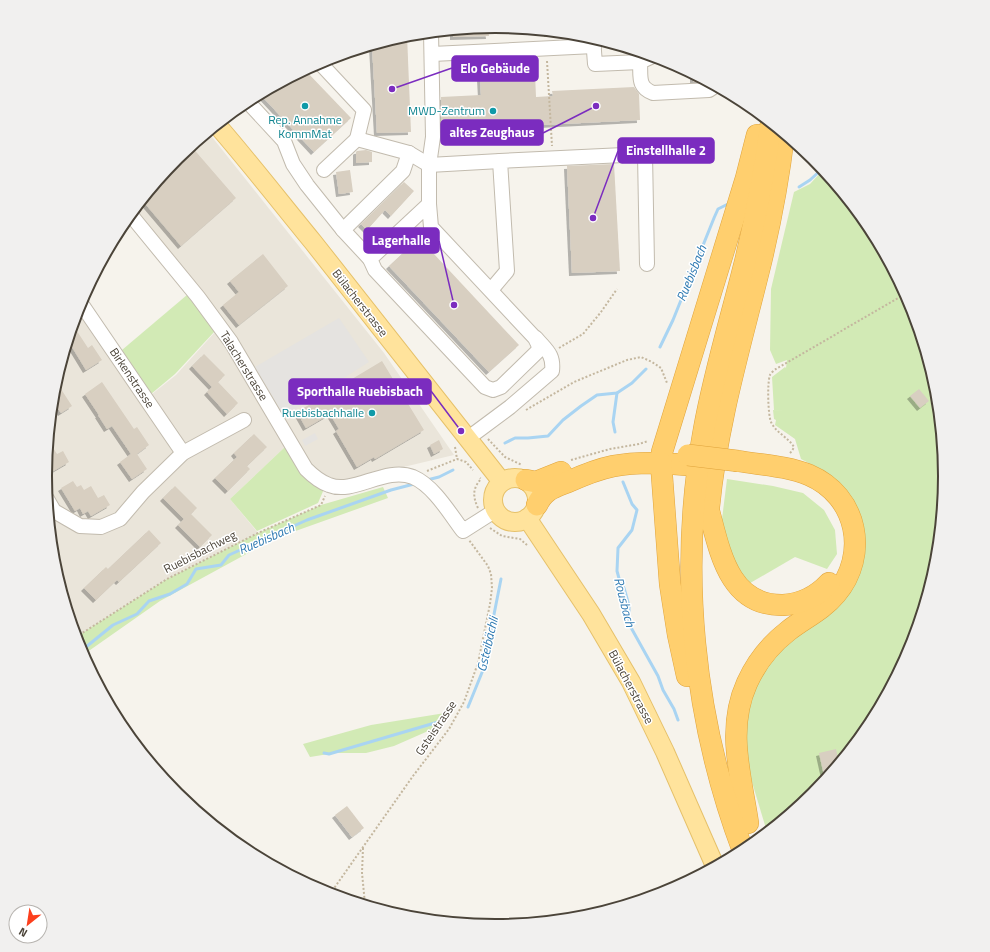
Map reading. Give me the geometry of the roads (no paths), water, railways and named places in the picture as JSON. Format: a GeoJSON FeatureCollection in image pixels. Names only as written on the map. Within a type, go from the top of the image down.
{"type":"FeatureCollection","features":[{"type":"Feature","properties":{"kind":"highway"},"geometry":{"type":"LineString","coordinates":[[746,832],[725,806],[706,749],[689,683],[678,635],[670,584],[657,452],[746,178],[760,121]]}},
{"type":"Feature","properties":{"kind":"highway"},"geometry":{"type":"LineString","coordinates":[[746,832],[718,775],[700,687],[693,607],[692,541],[697,482],[704,429],[716,372],[752,233],[770,129]]}},
{"type":"Feature","properties":{"kind":"highway"},"geometry":{"type":"LineString","coordinates":[[746,832],[725,742],[713,670],[707,593],[707,542],[711,484],[721,422],[731,375],[767,233],[778,181],[783,140]]}},
{"type":"Feature","properties":{"kind":"highway"},"geometry":{"type":"LineString","coordinates":[[526,473],[532,482],[541,480],[588,460],[604,456],[630,452],[657,452],[687,460],[737,467],[793,470],[811,476],[827,486],[845,506],[852,523],[855,542],[852,566],[840,588],[828,602],[772,645],[755,667],[743,693],[736,722],[736,740],[746,832]]}},
{"type":"Feature","properties":{"kind":"highway"},"geometry":{"type":"LineString","coordinates":[[532,512],[542,494],[551,489],[599,469],[635,463],[657,452]]}},
{"type":"Feature","properties":{"kind":"highway"},"geometry":{"type":"LineString","coordinates":[[709,511],[726,567],[734,581],[752,598],[778,605],[800,603],[808,600],[822,590],[833,578],[843,553],[843,537],[836,515],[826,501],[813,490],[796,482],[737,467]]}},
{"type":"Feature","properties":{"kind":"main road","name":"Bülacherstrasse"},"geometry":{"type":"LineString","coordinates":[[220,129],[238,148],[502,482]]}},
{"type":"Feature","properties":{"kind":"main road"},"geometry":{"type":"LineString","coordinates":[[526,473],[536,494],[532,512],[515,522],[509,521],[499,515],[496,510],[493,500],[494,494],[498,485],[502,482],[526,473]]}},
{"type":"Feature","properties":{"kind":"main road","name":"Bülacherstrasse"},"geometry":{"type":"LineString","coordinates":[[532,512],[631,682],[665,752],[713,862]]}},
{"type":"Feature","properties":{"kind":"street"},"geometry":{"type":"LineString","coordinates":[[431,38],[433,137],[429,165],[429,204],[431,228],[550,353],[553,362],[552,371],[510,407],[469,439]]}},
{"type":"Feature","properties":{"kind":"street"},"geometry":{"type":"LineString","coordinates":[[432,54],[546,48],[586,43]]}},
{"type":"Feature","properties":{"kind":"street"},"geometry":{"type":"LineString","coordinates":[[593,45],[595,64],[640,62],[645,60]]}},
{"type":"Feature","properties":{"kind":"street"},"geometry":{"type":"LineString","coordinates":[[640,62],[641,84],[645,90],[653,93],[710,89]]}},
{"type":"Feature","properties":{"kind":"street"},"geometry":{"type":"LineString","coordinates":[[324,67],[364,110],[357,139],[324,170]]}},
{"type":"Feature","properties":{"kind":"street"},"geometry":{"type":"LineString","coordinates":[[252,106],[284,141],[293,164],[307,185],[343,230],[370,259],[375,270],[484,387],[493,390],[501,387],[534,356],[539,350],[535,338]]}},
{"type":"Feature","properties":{"kind":"street"},"geometry":{"type":"LineString","coordinates":[[357,139],[409,153],[429,165],[645,154],[647,264]]}},
{"type":"Feature","properties":{"kind":"street"},"geometry":{"type":"LineString","coordinates":[[343,230],[403,171],[409,153]]}},
{"type":"Feature","properties":{"kind":"street"},"geometry":{"type":"LineString","coordinates":[[491,290],[507,271],[500,161]]}},
{"type":"Feature","properties":{"kind":"street"},"geometry":{"type":"LineString","coordinates":[[370,259],[429,204]]}},
{"type":"Feature","properties":{"kind":"street","name":"Talacherstrasse"},"geometry":{"type":"LineString","coordinates":[[134,219],[198,297],[231,342],[306,469],[316,479],[330,486],[344,487],[393,474],[412,477],[423,483],[431,490],[463,531],[496,510]]}},
{"type":"Feature","properties":{"kind":"street","name":"Birkenstrasse"},"geometry":{"type":"LineString","coordinates":[[85,309],[183,453]]}},
{"type":"Feature","properties":{"kind":"street"},"geometry":{"type":"LineString","coordinates":[[54,510],[80,526],[101,527],[120,519],[143,492],[183,453],[244,420]]}},
{"type":"Feature","properties":{"kind":"waterway","name":"Ruebisbach"},"geometry":{"type":"LineString","coordinates":[[799,187],[818,173]]}},
{"type":"Feature","properties":{"kind":"waterway","name":"Ruebisbach"},"geometry":{"type":"LineString","coordinates":[[660,347],[673,320],[718,209],[728,204]]}},
{"type":"Feature","properties":{"kind":"waterway","name":"Ruebisbach"},"geometry":{"type":"LineString","coordinates":[[505,443],[515,438],[548,436],[563,420],[597,395],[617,393],[632,383],[646,369]]}},
{"type":"Feature","properties":{"kind":"waterway","name":"Rousbach"},"geometry":{"type":"LineString","coordinates":[[615,432],[613,422],[617,393]]}},
{"type":"Feature","properties":{"kind":"waterway","name":"Ruebisbach"},"geometry":{"type":"LineString","coordinates":[[427,480],[439,477],[453,470]]}},
{"type":"Feature","properties":{"kind":"waterway","name":"Rousbach"},"geometry":{"type":"LineString","coordinates":[[623,482],[632,504],[637,510],[632,530],[618,548],[617,571],[629,606],[629,624],[658,676],[663,690],[674,709],[678,720]]}},
{"type":"Feature","properties":{"kind":"waterway","name":"Ruebisbach"},"geometry":{"type":"LineString","coordinates":[[86,647],[113,625],[137,614],[149,601],[170,594],[187,584],[196,569],[221,565],[229,555],[307,520],[391,490],[414,484]]}},
{"type":"Feature","properties":{"kind":"waterway","name":"Gsteibächli"},"geometry":{"type":"LineString","coordinates":[[468,707],[483,670],[501,579]]}},
{"type":"Feature","properties":{"kind":"waterway","name":"Gsteibächli"},"geometry":{"type":"LineString","coordinates":[[324,753],[329,754],[445,720]]}},
{"type":"Feature","properties":{"kind":"place","name":"Elo Gebäude"},"geometry":{"type":"Point","coordinates":[392,89]}},
{"type":"Feature","properties":{"kind":"place","name":"Rep. Annahme KommMat"},"geometry":{"type":"Point","coordinates":[305,106]}},
{"type":"Feature","properties":{"kind":"place","name":"altes Zeughaus"},"geometry":{"type":"Point","coordinates":[596,106]}},
{"type":"Feature","properties":{"kind":"place","name":"MWD-Zentrum"},"geometry":{"type":"Point","coordinates":[493,111]}},
{"type":"Feature","properties":{"kind":"place","name":"Einstellhalle 2"},"geometry":{"type":"Point","coordinates":[593,218]}},
{"type":"Feature","properties":{"kind":"place","name":"Lagerhalle"},"geometry":{"type":"Point","coordinates":[454,305]}},
{"type":"Feature","properties":{"kind":"place","name":"Ruebisbachhalle"},"geometry":{"type":"Point","coordinates":[372,413]}},
{"type":"Feature","properties":{"kind":"place","name":"Sporthalle Ruebisbach"},"geometry":{"type":"Point","coordinates":[461,431]}}]}
